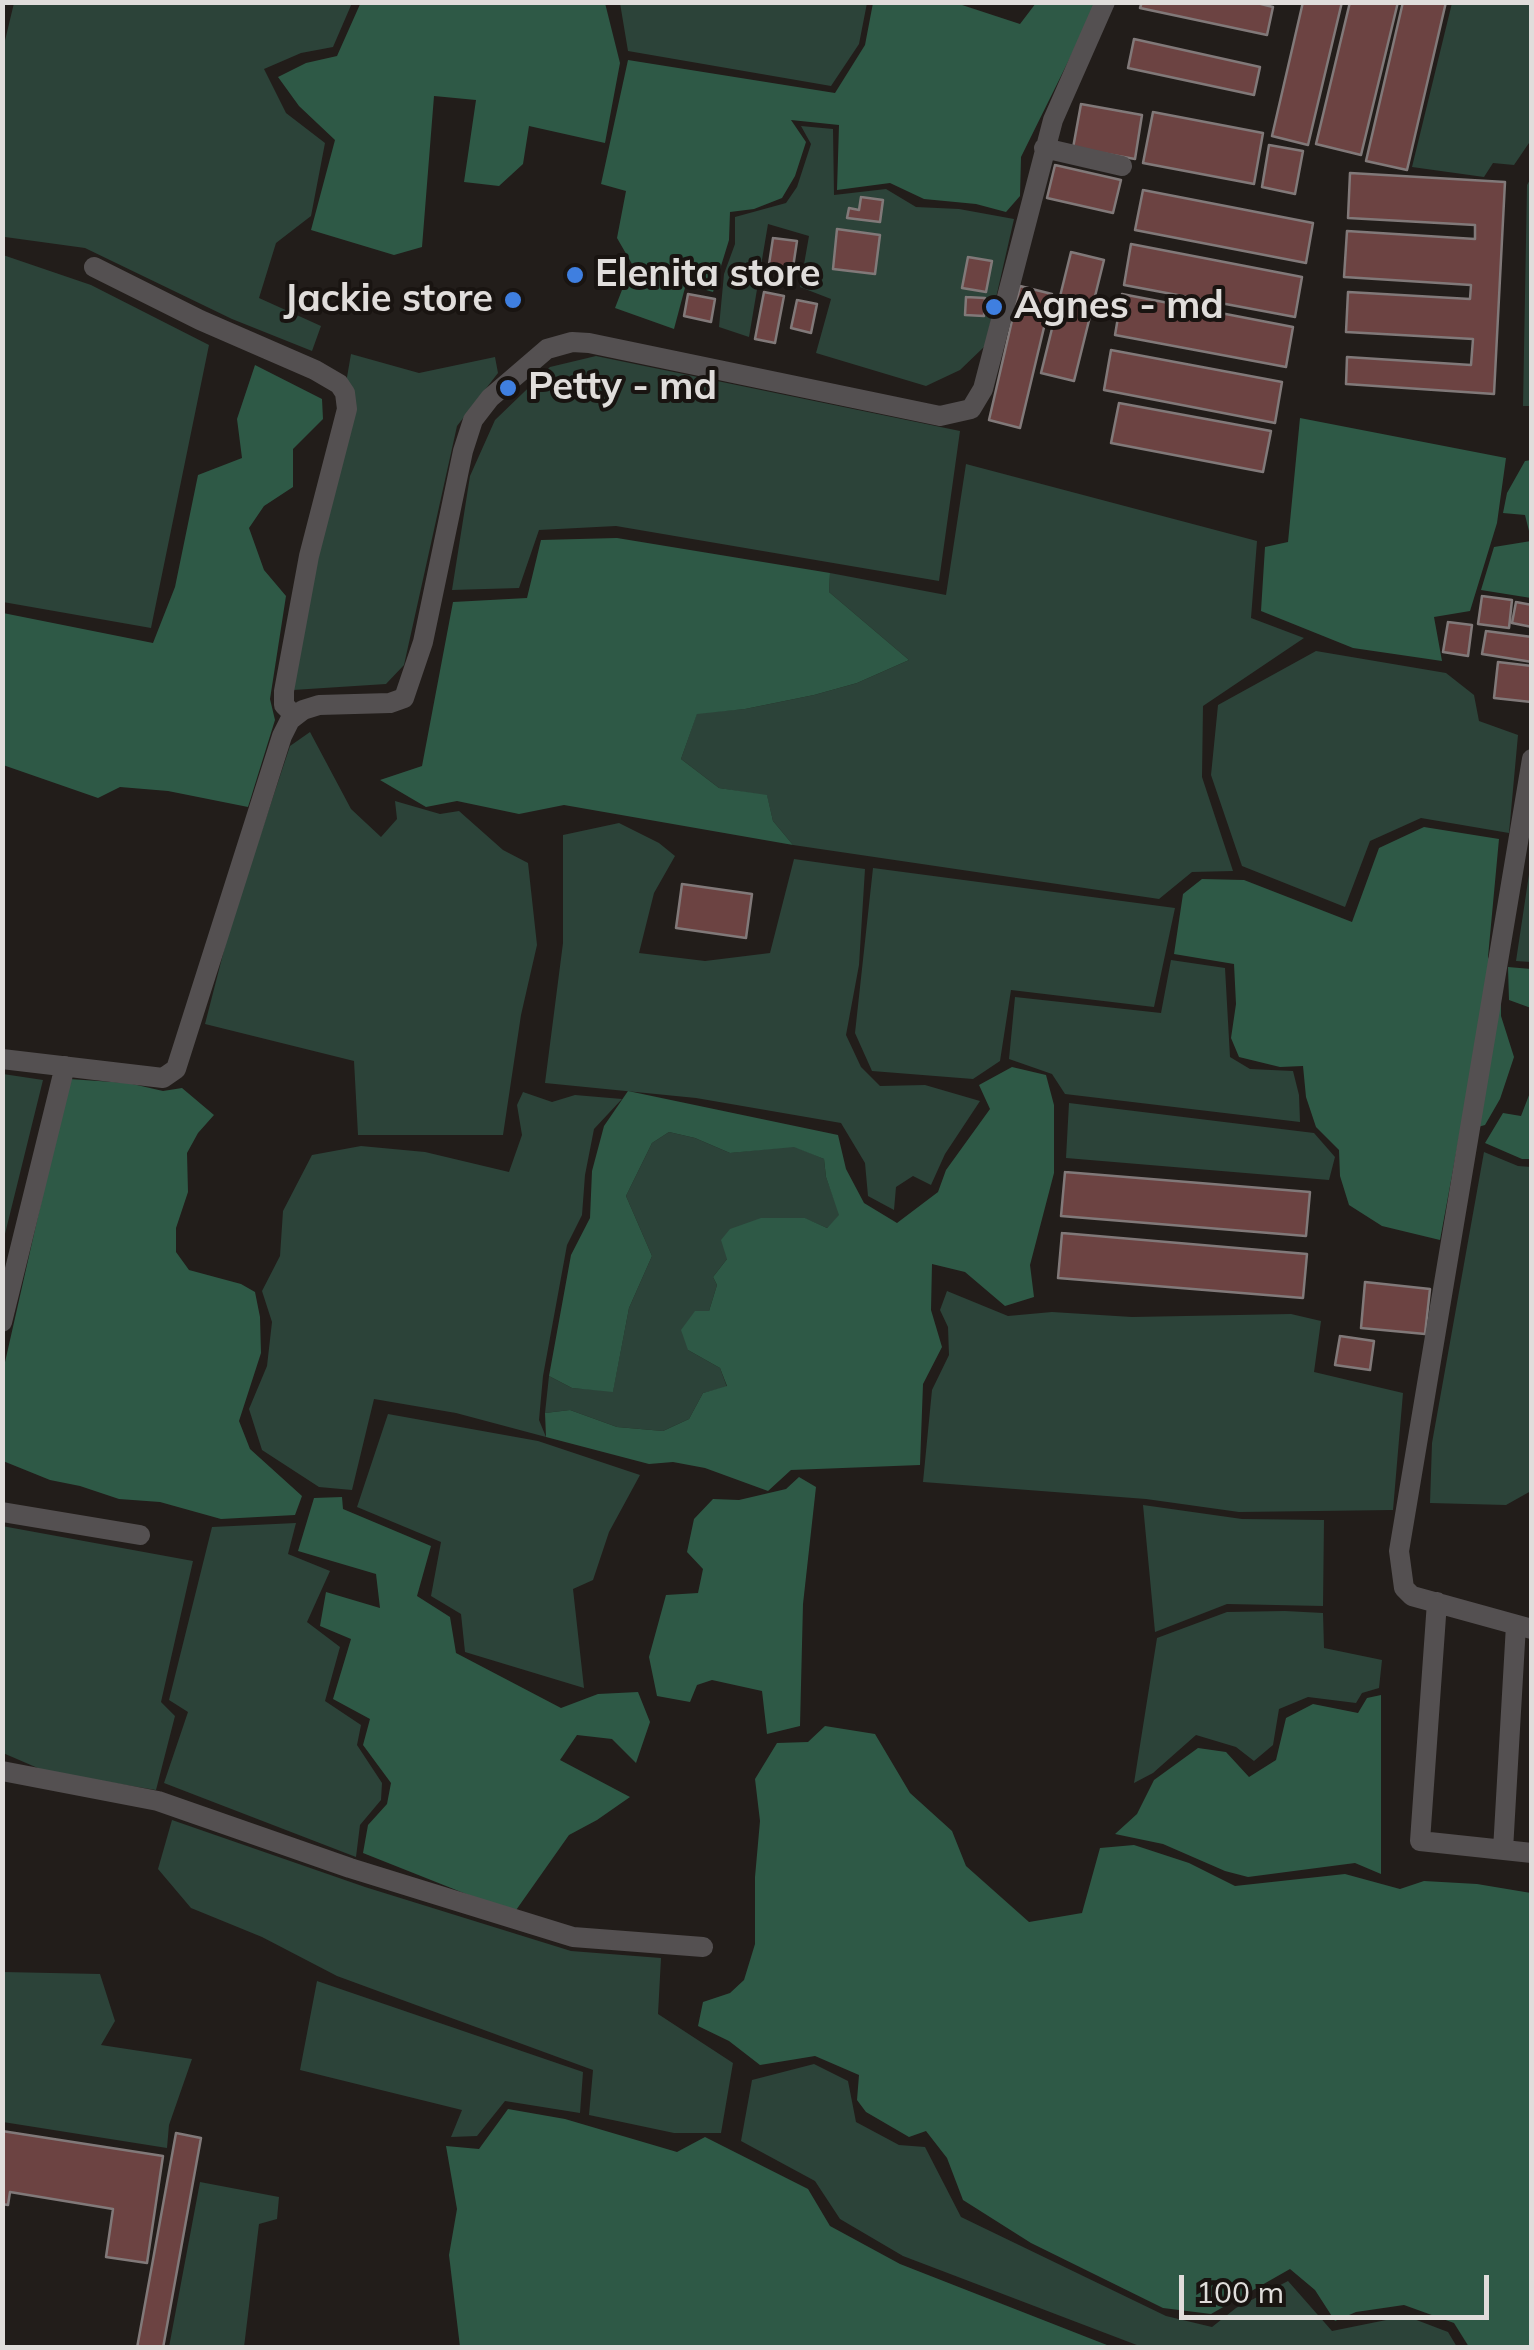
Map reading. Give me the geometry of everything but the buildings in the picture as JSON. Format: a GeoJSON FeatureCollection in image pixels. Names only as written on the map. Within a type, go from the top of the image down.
{"type":"FeatureCollection","features":[{"type":"Feature","properties":{"kind":"street"},"geometry":{"type":"LineString","coordinates":[[2,1060],[163,1078],[176,1069],[282,736],[296,716],[318,705],[390,703],[404,698],[423,642],[473,420],[490,398],[547,349],[589,342],[940,416],[970,409],[983,390],[1044,148],[1106,2]]}},
{"type":"Feature","properties":{"kind":"street"},"geometry":{"type":"LineString","coordinates":[[1044,148],[1122,166]]}},
{"type":"Feature","properties":{"kind":"street"},"geometry":{"type":"LineString","coordinates":[[94,267],[200,320],[316,370],[345,393],[347,409],[309,556],[284,691],[284,705],[296,716]]}},
{"type":"Feature","properties":{"kind":"street"},"geometry":{"type":"LineString","coordinates":[[1503,1850],[1524,1627],[1412,1596],[1404,1588],[1399,1551],[1532,759]]}},
{"type":"Feature","properties":{"kind":"street"},"geometry":{"type":"LineString","coordinates":[[2,1322],[65,1066]]}},
{"type":"Feature","properties":{"kind":"street"},"geometry":{"type":"LineString","coordinates":[[2,1512],[140,1534]]}},
{"type":"Feature","properties":{"kind":"street"},"geometry":{"type":"LineString","coordinates":[[1437,1602],[1420,1841],[1532,1854]]}},
{"type":"Feature","properties":{"kind":"street"},"geometry":{"type":"LineString","coordinates":[[2,1771],[158,1801],[350,1868],[574,1937],[704,1947]]}},
{"type":"Feature","properties":{"kind":"green space"},"geometry":{"type":"Polygon","coordinates":[[[361,2],[605,3],[620,63],[605,143],[529,126],[523,164],[499,186],[464,182],[476,100],[434,96],[422,247],[394,255],[311,230],[335,140],[299,106],[278,77],[306,63],[337,56],[361,2]]]}},
{"type":"Feature","properties":{"kind":"green space"},"geometry":{"type":"Polygon","coordinates":[[[620,2],[867,3],[859,44],[831,86],[628,51],[620,2]]]}},
{"type":"Feature","properties":{"kind":"green space"},"geometry":{"type":"Polygon","coordinates":[[[14,3],[352,3],[333,47],[301,53],[264,69],[286,113],[325,143],[311,216],[276,243],[259,298],[321,326],[312,351],[232,319],[85,248],[5,237],[2,53],[14,3]]]}},
{"type":"Feature","properties":{"kind":"green space"},"geometry":{"type":"Polygon","coordinates":[[[873,3],[956,3],[1020,24],[1036,3],[1097,3],[1021,157],[1020,196],[1006,212],[976,204],[924,199],[890,183],[837,190],[839,125],[791,120],[806,142],[795,176],[782,198],[754,209],[730,212],[729,240],[713,292],[686,284],[674,329],[615,308],[632,264],[617,238],[626,191],[601,184],[628,60],[835,93],[865,45],[873,3]]]}},
{"type":"Feature","properties":{"kind":"green space"},"geometry":{"type":"Polygon","coordinates":[[[1452,3],[1531,3],[1531,140],[1514,165],[1493,163],[1484,177],[1412,167],[1452,3]]]}},
{"type":"Feature","properties":{"kind":"green space"},"geometry":{"type":"Polygon","coordinates":[[[801,126],[833,129],[834,195],[886,189],[916,207],[959,209],[1014,219],[985,346],[960,370],[926,386],[816,353],[831,299],[800,287],[809,236],[768,224],[749,337],[719,327],[724,274],[735,244],[735,217],[786,203],[797,187],[811,144],[801,126]]]}},
{"type":"Feature","properties":{"kind":"green space"},"geometry":{"type":"Polygon","coordinates":[[[1531,178],[1532,406],[1523,406],[1527,185],[1531,178]]]}},
{"type":"Feature","properties":{"kind":"green space"},"geometry":{"type":"Polygon","coordinates":[[[3,255],[91,285],[209,345],[151,628],[3,602],[3,255]]]}},
{"type":"Feature","properties":{"kind":"green space"},"geometry":{"type":"Polygon","coordinates":[[[351,354],[419,373],[495,357],[498,373],[457,426],[404,665],[386,684],[293,690],[351,354]]]}},
{"type":"Feature","properties":{"kind":"green space"},"geometry":{"type":"Polygon","coordinates":[[[596,356],[960,431],[939,581],[616,526],[539,530],[519,588],[452,590],[470,476],[495,420],[550,367],[596,356]]]}},
{"type":"Feature","properties":{"kind":"green space"},"geometry":{"type":"Polygon","coordinates":[[[255,365],[322,399],[323,419],[293,449],[293,487],[264,506],[249,528],[264,570],[286,596],[270,699],[275,720],[248,807],[168,791],[120,787],[98,798],[3,765],[3,613],[153,643],[175,587],[198,475],[242,458],[237,419],[255,365]]]}},
{"type":"Feature","properties":{"kind":"green space"},"geometry":{"type":"Polygon","coordinates":[[[1300,418],[1506,458],[1497,523],[1470,611],[1434,617],[1442,661],[1353,648],[1261,611],[1265,547],[1288,542],[1300,418]]]}},
{"type":"Feature","properties":{"kind":"green space"},"geometry":{"type":"Polygon","coordinates":[[[1532,460],[1531,539],[1525,515],[1503,513],[1507,493],[1525,461],[1532,460]]]}},
{"type":"Feature","properties":{"kind":"green space"},"geometry":{"type":"Polygon","coordinates":[[[966,464],[1257,541],[1251,618],[1304,638],[1203,706],[1202,777],[1233,871],[1192,872],[1159,899],[793,845],[773,821],[767,796],[719,788],[681,759],[697,713],[745,709],[814,695],[857,683],[909,660],[829,592],[830,573],[946,595],[966,464]]]}},
{"type":"Feature","properties":{"kind":"green space"},"geometry":{"type":"Polygon","coordinates":[[[617,538],[830,573],[829,592],[909,660],[857,683],[814,695],[697,714],[681,759],[719,788],[767,795],[773,821],[793,845],[564,805],[519,814],[457,801],[426,807],[380,780],[422,766],[453,602],[527,598],[541,540],[617,538]]]}},
{"type":"Feature","properties":{"kind":"green space"},"geometry":{"type":"Polygon","coordinates":[[[1531,541],[1531,598],[1481,590],[1494,547],[1531,541]]]}},
{"type":"Feature","properties":{"kind":"green space"},"geometry":{"type":"Polygon","coordinates":[[[1316,651],[1446,673],[1474,695],[1479,721],[1518,735],[1509,833],[1421,818],[1370,841],[1345,907],[1242,866],[1211,775],[1218,705],[1316,651]]]}},
{"type":"Feature","properties":{"kind":"green space"},"geometry":{"type":"Polygon","coordinates":[[[310,732],[351,809],[381,837],[397,819],[395,801],[440,814],[459,811],[503,850],[528,863],[537,945],[521,1015],[503,1135],[358,1135],[354,1061],[205,1024],[231,923],[290,746],[310,732]]]}},
{"type":"Feature","properties":{"kind":"green space"},"geometry":{"type":"Polygon","coordinates":[[[619,823],[659,843],[675,856],[654,893],[639,953],[705,961],[770,953],[794,859],[865,869],[859,965],[846,1035],[861,1067],[880,1086],[925,1085],[980,1101],[945,1154],[931,1185],[913,1176],[896,1187],[894,1210],[868,1196],[865,1163],[841,1123],[696,1098],[545,1083],[563,943],[563,835],[619,823]]]}},
{"type":"Feature","properties":{"kind":"green space"},"geometry":{"type":"Polygon","coordinates":[[[1424,827],[1499,839],[1488,957],[1501,984],[1501,1016],[1514,1057],[1500,1099],[1485,1125],[1460,1132],[1440,1240],[1382,1226],[1349,1205],[1340,1176],[1339,1150],[1316,1127],[1306,1097],[1303,1066],[1280,1067],[1239,1057],[1231,1038],[1236,1004],[1234,964],[1174,954],[1183,894],[1202,879],[1244,880],[1352,922],[1379,848],[1424,827]]]}},
{"type":"Feature","properties":{"kind":"green space"},"geometry":{"type":"Polygon","coordinates":[[[1531,861],[1531,962],[1516,961],[1531,861]]]}},
{"type":"Feature","properties":{"kind":"green space"},"geometry":{"type":"Polygon","coordinates":[[[873,868],[1175,908],[1154,1007],[1011,990],[1000,1061],[973,1079],[872,1071],[855,1033],[873,868]]]}},
{"type":"Feature","properties":{"kind":"green space"},"geometry":{"type":"Polygon","coordinates":[[[1171,960],[1225,968],[1230,1057],[1250,1069],[1293,1071],[1300,1122],[1065,1094],[1052,1074],[1009,1059],[1015,997],[1161,1013],[1171,960]]]}},
{"type":"Feature","properties":{"kind":"green space"},"geometry":{"type":"Polygon","coordinates":[[[1508,967],[1531,969],[1531,1008],[1509,1000],[1508,967]]]}},
{"type":"Feature","properties":{"kind":"green space"},"geometry":{"type":"Polygon","coordinates":[[[1012,1067],[1046,1075],[1054,1105],[1054,1173],[1030,1265],[1034,1297],[1005,1306],[965,1272],[932,1264],[931,1310],[942,1347],[923,1384],[920,1465],[791,1470],[768,1491],[705,1468],[673,1462],[649,1464],[546,1437],[545,1413],[570,1410],[617,1427],[663,1431],[689,1419],[703,1393],[727,1386],[720,1368],[688,1350],[681,1330],[695,1311],[709,1311],[717,1285],[713,1277],[727,1259],[721,1240],[730,1229],[761,1218],[805,1218],[827,1228],[839,1215],[824,1159],[794,1147],[730,1153],[669,1132],[652,1143],[626,1196],[652,1256],[629,1308],[613,1392],[572,1388],[549,1376],[571,1255],[590,1218],[592,1171],[604,1126],[628,1091],[838,1135],[846,1169],[864,1203],[897,1223],[938,1192],[946,1170],[990,1109],[979,1085],[1012,1067]]]}},
{"type":"Feature","properties":{"kind":"green space"},"geometry":{"type":"Polygon","coordinates":[[[2,1074],[43,1080],[3,1242],[2,1074]]]}},
{"type":"Feature","properties":{"kind":"green space"},"geometry":{"type":"Polygon","coordinates":[[[69,1079],[128,1083],[163,1091],[182,1088],[214,1115],[187,1153],[188,1192],[176,1228],[176,1252],[189,1270],[241,1284],[255,1292],[261,1353],[239,1421],[250,1449],[302,1496],[295,1515],[221,1519],[160,1502],[119,1499],[50,1480],[3,1461],[3,1371],[69,1079]]]}},
{"type":"Feature","properties":{"kind":"green space"},"geometry":{"type":"Polygon","coordinates":[[[1531,1090],[1531,1159],[1485,1143],[1503,1113],[1521,1116],[1531,1090]]]}},
{"type":"Feature","properties":{"kind":"green space"},"geometry":{"type":"Polygon","coordinates":[[[523,1092],[552,1102],[575,1095],[622,1099],[594,1129],[582,1215],[567,1245],[543,1376],[539,1420],[546,1437],[456,1413],[374,1399],[352,1490],[319,1487],[262,1450],[249,1409],[267,1366],[272,1322],[262,1291],[280,1256],[283,1211],[312,1155],[361,1146],[425,1152],[509,1172],[522,1135],[517,1105],[523,1092]]]}},
{"type":"Feature","properties":{"kind":"green space"},"geometry":{"type":"Polygon","coordinates":[[[1069,1103],[1314,1133],[1335,1157],[1329,1180],[1066,1158],[1069,1103]]]}},
{"type":"Feature","properties":{"kind":"green space"},"geometry":{"type":"Polygon","coordinates":[[[669,1132],[730,1153],[794,1146],[824,1159],[826,1177],[840,1215],[827,1228],[804,1218],[727,1259],[713,1277],[717,1285],[709,1311],[688,1350],[720,1368],[727,1387],[703,1393],[689,1419],[663,1431],[617,1427],[570,1410],[545,1413],[549,1376],[572,1388],[613,1391],[629,1308],[652,1256],[626,1196],[652,1143],[669,1132]]]}},
{"type":"Feature","properties":{"kind":"green space"},"geometry":{"type":"Polygon","coordinates":[[[1484,1152],[1531,1167],[1531,1491],[1506,1505],[1430,1503],[1432,1443],[1484,1152]]]}},
{"type":"Feature","properties":{"kind":"green space"},"geometry":{"type":"Polygon","coordinates":[[[947,1291],[1008,1316],[1052,1312],[1132,1317],[1291,1314],[1321,1321],[1314,1372],[1403,1393],[1393,1510],[1239,1512],[1146,1499],[923,1482],[932,1390],[949,1355],[948,1327],[940,1310],[947,1291]]]}},
{"type":"Feature","properties":{"kind":"green space"},"geometry":{"type":"Polygon","coordinates":[[[388,1414],[538,1441],[640,1475],[609,1532],[593,1580],[573,1589],[584,1688],[465,1652],[461,1614],[431,1596],[441,1542],[357,1507],[388,1414]]]}},
{"type":"Feature","properties":{"kind":"green space"},"geometry":{"type":"Polygon","coordinates":[[[799,1477],[816,1487],[803,1604],[800,1726],[767,1734],[762,1691],[712,1680],[697,1685],[690,1702],[657,1696],[649,1657],[666,1595],[698,1593],[703,1569],[687,1552],[694,1519],[713,1499],[739,1500],[786,1489],[799,1477]]]}},
{"type":"Feature","properties":{"kind":"green space"},"geometry":{"type":"Polygon","coordinates":[[[342,1497],[343,1509],[431,1546],[417,1596],[450,1617],[456,1653],[561,1708],[598,1694],[638,1692],[650,1722],[636,1763],[612,1739],[577,1735],[560,1760],[630,1797],[569,1835],[514,1913],[363,1853],[368,1825],[387,1804],[391,1783],[363,1745],[370,1719],[333,1699],[351,1639],[320,1626],[326,1592],[380,1608],[376,1574],[298,1551],[314,1498],[342,1497]]]}},
{"type":"Feature","properties":{"kind":"green space"},"geometry":{"type":"Polygon","coordinates":[[[1143,1505],[1242,1519],[1324,1520],[1323,1606],[1227,1604],[1155,1632],[1143,1505]]]}},
{"type":"Feature","properties":{"kind":"green space"},"geometry":{"type":"Polygon","coordinates":[[[296,1523],[288,1554],[330,1571],[307,1622],[340,1647],[325,1701],[361,1725],[357,1745],[382,1783],[381,1800],[360,1825],[356,1857],[164,1783],[188,1712],[169,1700],[212,1527],[296,1523]]]}},
{"type":"Feature","properties":{"kind":"green space"},"geometry":{"type":"Polygon","coordinates":[[[2,1526],[193,1561],[161,1702],[175,1716],[156,1790],[47,1772],[3,1753],[2,1526]]]}},
{"type":"Feature","properties":{"kind":"green space"},"geometry":{"type":"Polygon","coordinates":[[[1227,1612],[1323,1613],[1324,1648],[1382,1660],[1379,1688],[1362,1693],[1356,1703],[1308,1697],[1279,1709],[1273,1745],[1254,1761],[1236,1747],[1196,1735],[1153,1773],[1134,1783],[1157,1638],[1227,1612]]]}},
{"type":"Feature","properties":{"kind":"green space"},"geometry":{"type":"Polygon","coordinates":[[[1381,1695],[1381,1874],[1355,1863],[1248,1877],[1163,1844],[1115,1834],[1137,1814],[1154,1780],[1198,1748],[1226,1752],[1249,1777],[1276,1760],[1286,1718],[1313,1704],[1358,1713],[1367,1698],[1381,1695]]]}},
{"type":"Feature","properties":{"kind":"green space"},"geometry":{"type":"Polygon","coordinates":[[[825,1726],[875,1734],[910,1793],[952,1831],[966,1866],[1029,1922],[1082,1913],[1100,1848],[1134,1845],[1189,1863],[1235,1886],[1345,1874],[1400,1889],[1424,1881],[1531,1893],[1531,2347],[1469,2347],[1454,2323],[1404,2305],[1356,2312],[1335,2321],[1315,2290],[1290,2269],[1211,2314],[1163,2308],[1031,2243],[963,2200],[947,2158],[926,2131],[909,2137],[866,2112],[857,2100],[859,2075],[815,2056],[760,2065],[729,2041],[698,2026],[703,2002],[730,1993],[744,1980],[755,1944],[760,1821],[755,1779],[777,1743],[808,1742],[825,1726]]]}},
{"type":"Feature","properties":{"kind":"green space"},"geometry":{"type":"Polygon","coordinates":[[[172,1820],[365,1887],[571,1951],[661,1958],[658,2014],[733,2063],[721,2133],[674,2133],[589,2115],[593,2070],[337,1976],[262,1937],[191,1908],[158,1869],[172,1820]]]}},
{"type":"Feature","properties":{"kind":"green space"},"geometry":{"type":"Polygon","coordinates":[[[3,1972],[100,1974],[115,2021],[101,2045],[192,2059],[169,2125],[167,2148],[3,2122],[3,1972]]]}},
{"type":"Feature","properties":{"kind":"green space"},"geometry":{"type":"Polygon","coordinates":[[[317,1981],[583,2072],[580,2113],[505,2101],[477,2136],[451,2137],[462,2110],[300,2070],[317,1981]]]}},
{"type":"Feature","properties":{"kind":"green space"},"geometry":{"type":"Polygon","coordinates":[[[814,2064],[848,2081],[856,2122],[899,2145],[925,2147],[961,2217],[1166,2316],[1212,2327],[1236,2308],[1288,2281],[1332,2331],[1406,2316],[1448,2332],[1457,2347],[1142,2347],[903,2256],[840,2219],[815,2181],[741,2141],[752,2080],[814,2064]]]}},
{"type":"Feature","properties":{"kind":"green space"},"geometry":{"type":"Polygon","coordinates":[[[508,2109],[565,2119],[677,2152],[705,2137],[808,2189],[830,2226],[900,2264],[1112,2347],[460,2347],[449,2255],[457,2209],[446,2146],[479,2149],[508,2109]]]}},
{"type":"Feature","properties":{"kind":"green space"},"geometry":{"type":"Polygon","coordinates":[[[200,2182],[279,2197],[277,2219],[259,2224],[244,2347],[169,2347],[200,2182]]]}},
{"type":"Feature","properties":{"kind":"place","name":"Elenita store"},"geometry":{"type":"Point","coordinates":[575,275]}},
{"type":"Feature","properties":{"kind":"place","name":"Jackie store"},"geometry":{"type":"Point","coordinates":[513,300]}},
{"type":"Feature","properties":{"kind":"place","name":"Agnes - md"},"geometry":{"type":"Point","coordinates":[994,307]}},
{"type":"Feature","properties":{"kind":"place","name":"Petty - md"},"geometry":{"type":"Point","coordinates":[508,388]}}]}
